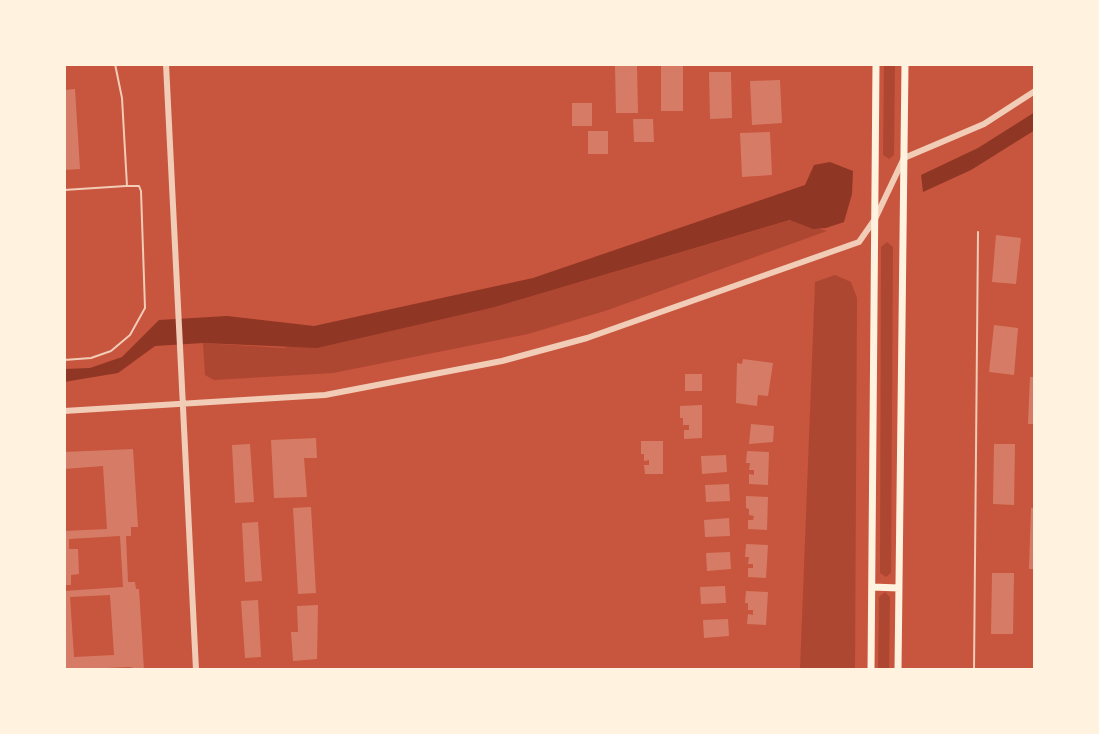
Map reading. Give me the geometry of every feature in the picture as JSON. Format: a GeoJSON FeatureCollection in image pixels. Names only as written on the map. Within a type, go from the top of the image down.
{"type":"FeatureCollection","features":[{"type":"Feature","properties":{"kind":"main road"},"geometry":{"type":"LineString","coordinates":[[871,670],[876,64]]}},
{"type":"Feature","properties":{"kind":"main road"},"geometry":{"type":"LineString","coordinates":[[898,670],[905,64]]}},
{"type":"Feature","properties":{"kind":"main road"},"geometry":{"type":"LineString","coordinates":[[872,587],[899,588]]}},
{"type":"Feature","properties":{"kind":"street"},"geometry":{"type":"LineString","coordinates":[[166,64],[196,670]]}},
{"type":"Feature","properties":{"kind":"street"},"geometry":{"type":"LineString","coordinates":[[64,411],[325,395],[502,361],[587,338],[859,242],[875,219],[904,158],[984,124],[1035,91]]}},
{"type":"Feature","properties":{"kind":"lane"},"geometry":{"type":"LineString","coordinates":[[115,64],[122,98],[127,186]]}},
{"type":"Feature","properties":{"kind":"lane"},"geometry":{"type":"LineString","coordinates":[[64,190],[139,186],[147,289],[142,315],[130,335],[111,351],[91,358],[64,360]]}},
{"type":"Feature","properties":{"kind":"lane"},"geometry":{"type":"LineString","coordinates":[[974,670],[978,232]]}},
{"type":"Feature","properties":{"kind":"shaded area"},"geometry":{"type":"Polygon","coordinates":[[[884,64],[895,64],[894,155],[889,159],[883,155],[884,64]]]}},
{"type":"Feature","properties":{"kind":"shaded area"},"geometry":{"type":"Polygon","coordinates":[[[1035,112],[1035,130],[971,170],[923,192],[921,175],[978,148],[1035,112]]]}},
{"type":"Feature","properties":{"kind":"shaded area"},"geometry":{"type":"Polygon","coordinates":[[[830,162],[853,171],[852,194],[844,222],[826,228],[813,229],[790,220],[495,307],[317,348],[203,343],[155,346],[118,373],[64,382],[64,369],[90,368],[122,357],[159,320],[227,316],[314,326],[533,278],[805,185],[814,165],[830,162]]]}},
{"type":"Feature","properties":{"kind":"shaded area"},"geometry":{"type":"Polygon","coordinates":[[[791,220],[827,231],[605,311],[528,334],[333,373],[214,380],[205,375],[203,343],[283,348],[495,307],[791,220]]]}},
{"type":"Feature","properties":{"kind":"shaded area"},"geometry":{"type":"Polygon","coordinates":[[[887,242],[893,247],[891,573],[886,577],[880,573],[881,247],[887,242]]]}},
{"type":"Feature","properties":{"kind":"shaded area"},"geometry":{"type":"Polygon","coordinates":[[[835,275],[851,282],[857,298],[855,670],[800,670],[815,282],[835,275]]]}},
{"type":"Feature","properties":{"kind":"shaded area"},"geometry":{"type":"Polygon","coordinates":[[[885,592],[890,597],[889,670],[878,670],[879,597],[885,592]]]}},
{"type":"Feature","properties":{"kind":"building"},"geometry":{"type":"Polygon","coordinates":[[[661,64],[683,64],[683,111],[661,111],[661,64]]]}},
{"type":"Feature","properties":{"kind":"building"},"geometry":{"type":"Polygon","coordinates":[[[615,66],[637,66],[638,113],[616,113],[615,66]]]}},
{"type":"Feature","properties":{"kind":"building"},"geometry":{"type":"Polygon","coordinates":[[[709,72],[731,72],[732,118],[710,119],[709,72]]]}},
{"type":"Feature","properties":{"kind":"building"},"geometry":{"type":"Polygon","coordinates":[[[780,80],[782,123],[752,125],[750,81],[780,80]]]}},
{"type":"Feature","properties":{"kind":"building"},"geometry":{"type":"Polygon","coordinates":[[[75,89],[80,169],[64,170],[64,90],[75,89]]]}},
{"type":"Feature","properties":{"kind":"building"},"geometry":{"type":"Polygon","coordinates":[[[572,103],[592,103],[592,126],[572,126],[572,103]]]}},
{"type":"Feature","properties":{"kind":"building"},"geometry":{"type":"Polygon","coordinates":[[[633,119],[653,119],[654,142],[634,142],[633,119]]]}},
{"type":"Feature","properties":{"kind":"building"},"geometry":{"type":"Polygon","coordinates":[[[588,131],[608,131],[608,154],[588,154],[588,131]]]}},
{"type":"Feature","properties":{"kind":"building"},"geometry":{"type":"Polygon","coordinates":[[[770,132],[772,175],[742,177],[740,133],[770,132]]]}},
{"type":"Feature","properties":{"kind":"building"},"geometry":{"type":"Polygon","coordinates":[[[996,235],[1021,238],[1016,284],[992,282],[996,235]]]}},
{"type":"Feature","properties":{"kind":"building"},"geometry":{"type":"Polygon","coordinates":[[[994,325],[1018,328],[1014,375],[989,372],[994,325]]]}},
{"type":"Feature","properties":{"kind":"building"},"geometry":{"type":"Polygon","coordinates":[[[743,359],[773,363],[768,396],[758,395],[757,406],[736,403],[737,363],[742,364],[743,359]]]}},
{"type":"Feature","properties":{"kind":"building"},"geometry":{"type":"Polygon","coordinates":[[[685,374],[702,374],[702,391],[685,391],[685,374]]]}},
{"type":"Feature","properties":{"kind":"building"},"geometry":{"type":"Polygon","coordinates":[[[1030,377],[1035,377],[1035,424],[1028,424],[1030,377]]]}},
{"type":"Feature","properties":{"kind":"building"},"geometry":{"type":"Polygon","coordinates":[[[702,405],[702,438],[684,439],[684,430],[689,430],[689,425],[683,425],[680,406],[702,405]]]}},
{"type":"Feature","properties":{"kind":"building"},"geometry":{"type":"Polygon","coordinates":[[[751,424],[774,426],[773,442],[749,444],[751,424]]]}},
{"type":"Feature","properties":{"kind":"building"},"geometry":{"type":"Polygon","coordinates":[[[316,438],[317,458],[304,458],[307,497],[274,498],[271,440],[316,438]]]}},
{"type":"Feature","properties":{"kind":"building"},"geometry":{"type":"Polygon","coordinates":[[[641,441],[663,441],[663,474],[645,474],[644,465],[649,465],[649,460],[644,461],[644,454],[641,454],[641,441]]]}},
{"type":"Feature","properties":{"kind":"building"},"geometry":{"type":"Polygon","coordinates":[[[250,444],[254,502],[235,503],[232,445],[250,444]]]}},
{"type":"Feature","properties":{"kind":"building"},"geometry":{"type":"Polygon","coordinates":[[[994,444],[1015,444],[1014,505],[993,504],[994,444]]]}},
{"type":"Feature","properties":{"kind":"building"},"geometry":{"type":"Polygon","coordinates":[[[133,449],[138,527],[131,527],[131,536],[126,536],[128,582],[135,582],[136,589],[139,589],[144,670],[129,667],[64,670],[64,591],[123,587],[120,536],[69,539],[69,549],[78,549],[79,574],[71,575],[71,585],[64,585],[64,531],[107,529],[103,466],[64,469],[64,452],[133,449]],[[110,595],[70,597],[74,657],[114,655],[110,595]]]}},
{"type":"Feature","properties":{"kind":"building"},"geometry":{"type":"Polygon","coordinates":[[[747,451],[769,452],[768,485],[749,484],[749,474],[754,475],[754,470],[749,470],[750,463],[746,463],[747,451]]]}},
{"type":"Feature","properties":{"kind":"building"},"geometry":{"type":"Polygon","coordinates":[[[726,455],[727,472],[702,474],[701,456],[726,455]]]}},
{"type":"Feature","properties":{"kind":"building"},"geometry":{"type":"Polygon","coordinates":[[[729,484],[730,501],[706,502],[705,485],[729,484]]]}},
{"type":"Feature","properties":{"kind":"building"},"geometry":{"type":"Polygon","coordinates":[[[746,496],[768,497],[767,530],[748,529],[748,520],[753,520],[754,516],[749,515],[746,508],[746,496]]]}},
{"type":"Feature","properties":{"kind":"building"},"geometry":{"type":"Polygon","coordinates":[[[311,507],[316,593],[298,594],[293,508],[311,507]]]}},
{"type":"Feature","properties":{"kind":"building"},"geometry":{"type":"Polygon","coordinates":[[[1031,508],[1035,508],[1035,569],[1029,569],[1031,508]]]}},
{"type":"Feature","properties":{"kind":"building"},"geometry":{"type":"Polygon","coordinates":[[[729,518],[730,536],[705,537],[704,520],[729,518]]]}},
{"type":"Feature","properties":{"kind":"building"},"geometry":{"type":"Polygon","coordinates":[[[258,522],[262,581],[245,582],[242,523],[258,522]]]}},
{"type":"Feature","properties":{"kind":"building"},"geometry":{"type":"Polygon","coordinates":[[[746,544],[768,545],[766,578],[748,577],[748,568],[753,568],[753,564],[748,564],[749,557],[745,557],[746,544]]]}},
{"type":"Feature","properties":{"kind":"building"},"geometry":{"type":"Polygon","coordinates":[[[730,552],[731,569],[707,571],[706,553],[730,552]]]}},
{"type":"Feature","properties":{"kind":"building"},"geometry":{"type":"Polygon","coordinates":[[[992,573],[1014,573],[1013,634],[991,634],[992,573]]]}},
{"type":"Feature","properties":{"kind":"building"},"geometry":{"type":"Polygon","coordinates":[[[725,586],[726,603],[701,604],[700,587],[725,586]]]}},
{"type":"Feature","properties":{"kind":"building"},"geometry":{"type":"Polygon","coordinates":[[[746,591],[768,592],[766,625],[747,624],[748,614],[753,615],[753,610],[748,610],[748,603],[745,603],[746,591]]]}},
{"type":"Feature","properties":{"kind":"building"},"geometry":{"type":"Polygon","coordinates":[[[258,600],[261,657],[245,658],[241,601],[258,600]]]}},
{"type":"Feature","properties":{"kind":"building"},"geometry":{"type":"Polygon","coordinates":[[[318,605],[317,659],[293,661],[291,632],[298,632],[297,606],[318,605]]]}},
{"type":"Feature","properties":{"kind":"building"},"geometry":{"type":"Polygon","coordinates":[[[728,619],[729,636],[704,638],[703,620],[728,619]]]}}]}
